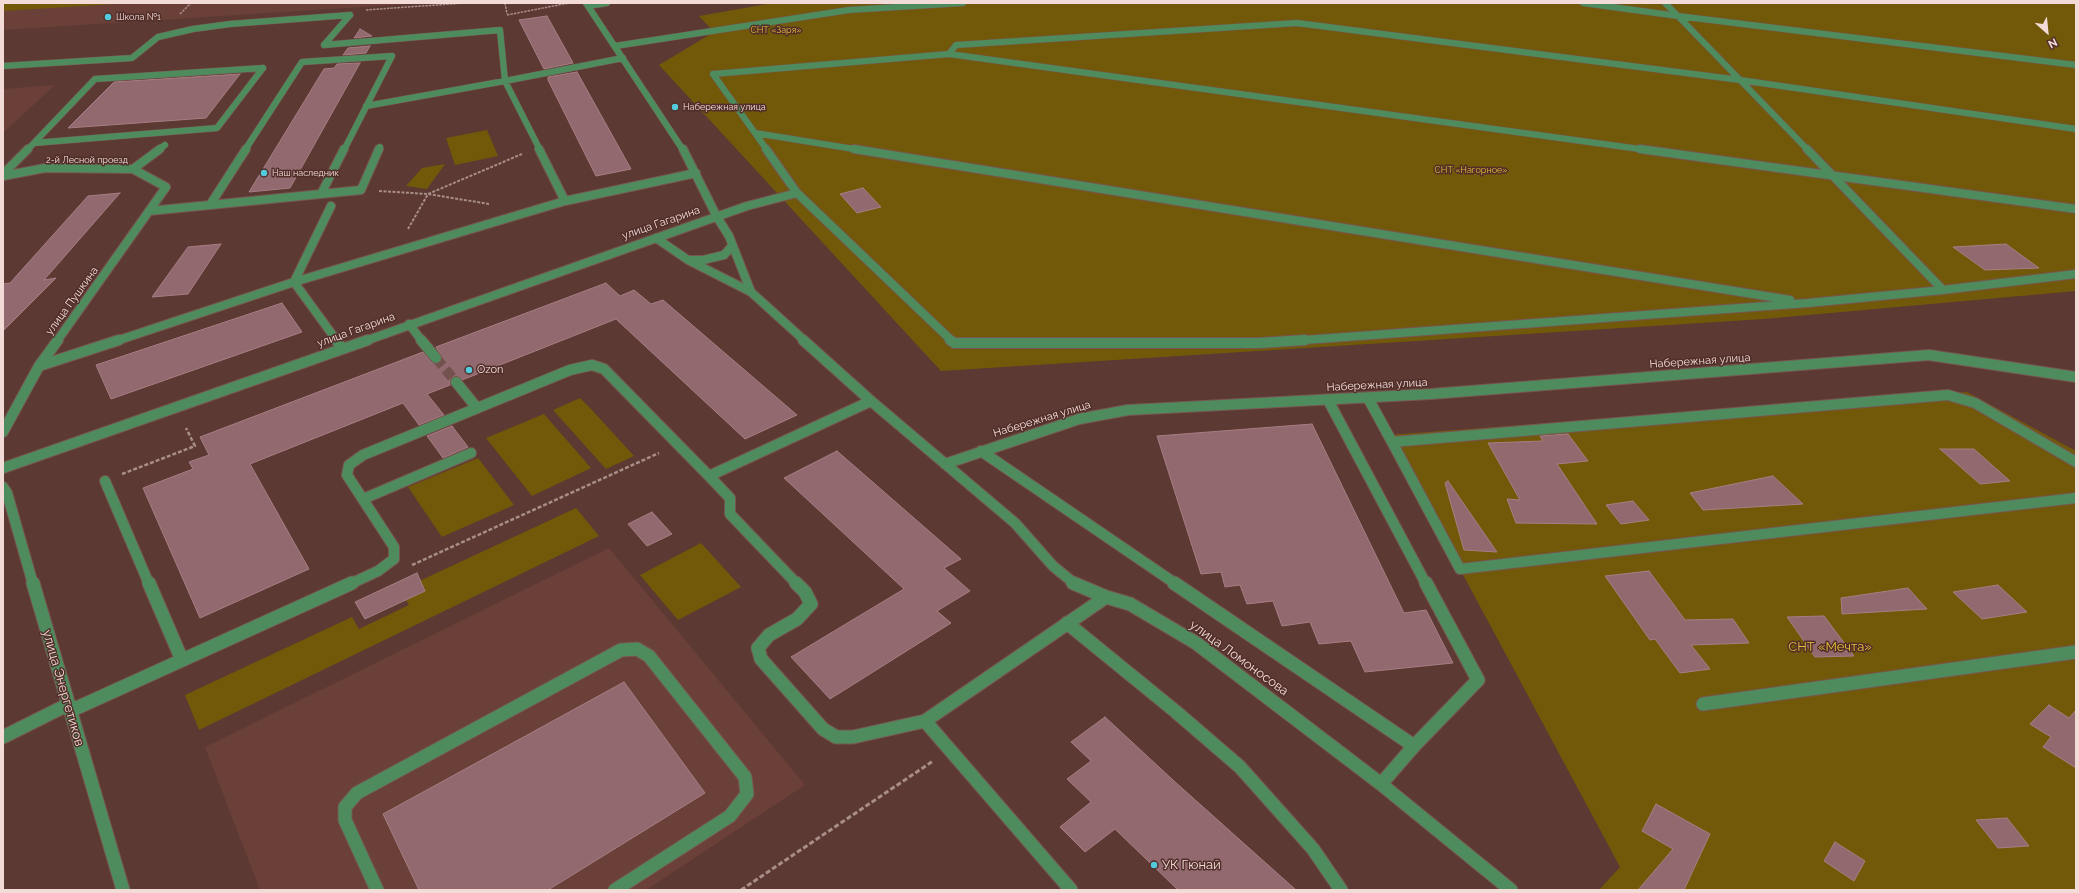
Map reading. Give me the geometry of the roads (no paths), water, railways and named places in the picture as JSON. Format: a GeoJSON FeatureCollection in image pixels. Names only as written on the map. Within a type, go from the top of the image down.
{"type":"FeatureCollection","features":[{"type":"Feature","properties":{"kind":"street"},"geometry":{"type":"LineString","coordinates":[[607,3],[587,5],[666,123],[696,173],[717,217],[730,236],[732,246],[751,292]]}},
{"type":"Feature","properties":{"kind":"street"},"geometry":{"type":"LineString","coordinates":[[615,46],[849,10],[963,3]]}},
{"type":"Feature","properties":{"kind":"street"},"geometry":{"type":"LineString","coordinates":[[1583,3],[2076,66]]}},
{"type":"Feature","properties":{"kind":"street"},"geometry":{"type":"LineString","coordinates":[[1665,3],[1943,290]]}},
{"type":"Feature","properties":{"kind":"street"},"geometry":{"type":"LineString","coordinates":[[3,66],[132,58],[158,37],[200,28],[230,24],[350,15],[324,45],[500,30],[505,81],[537,148],[565,201]]}},
{"type":"Feature","properties":{"kind":"street"},"geometry":{"type":"LineString","coordinates":[[949,54],[956,45],[1297,23],[1740,80],[2076,129]]}},
{"type":"Feature","properties":{"kind":"street"},"geometry":{"type":"LineString","coordinates":[[2076,209],[949,54],[713,74],[797,193],[954,343],[1259,343],[1808,303],[1943,290],[2076,274]]}},
{"type":"Feature","properties":{"kind":"street"},"geometry":{"type":"LineString","coordinates":[[210,205],[302,62],[392,56],[321,194]]}},
{"type":"Feature","properties":{"kind":"street"},"geometry":{"type":"LineString","coordinates":[[366,106],[623,58]]}},
{"type":"Feature","properties":{"kind":"street"},"geometry":{"type":"LineString","coordinates":[[3,175],[33,143],[95,79],[263,68],[216,128],[33,143]]}},
{"type":"Feature","properties":{"kind":"street"},"geometry":{"type":"LineString","coordinates":[[755,133],[1808,303]]}},
{"type":"Feature","properties":{"kind":"street"},"geometry":{"type":"LineString","coordinates":[[133,169],[165,145]]}},
{"type":"Feature","properties":{"kind":"street"},"geometry":{"type":"LineString","coordinates":[[149,211],[361,190],[380,147]]}},
{"type":"Feature","properties":{"kind":"street","name":"2-й Лесной проезд"},"geometry":{"type":"LineString","coordinates":[[3,175],[45,168],[133,169],[166,187]]}},
{"type":"Feature","properties":{"kind":"street"},"geometry":{"type":"LineString","coordinates":[[39,366],[294,282],[565,201],[696,173]]}},
{"type":"Feature","properties":{"kind":"street","name":"улица Пушкина"},"geometry":{"type":"LineString","coordinates":[[3,432],[39,366],[166,187]]}},
{"type":"Feature","properties":{"kind":"street","name":"улица Гагарина"},"geometry":{"type":"LineString","coordinates":[[3,468],[747,206],[797,193]]}},
{"type":"Feature","properties":{"kind":"street"},"geometry":{"type":"LineString","coordinates":[[294,282],[330,206]]}},
{"type":"Feature","properties":{"kind":"street"},"geometry":{"type":"LineString","coordinates":[[656,238],[688,260],[751,292],[871,401],[945,464]]}},
{"type":"Feature","properties":{"kind":"street"},"geometry":{"type":"LineString","coordinates":[[688,260],[703,260],[719,256],[730,251],[732,246]]}},
{"type":"Feature","properties":{"kind":"street"},"geometry":{"type":"LineString","coordinates":[[294,282],[342,348]]}},
{"type":"Feature","properties":{"kind":"street"},"geometry":{"type":"LineString","coordinates":[[409,324],[436,358]]}},
{"type":"Feature","properties":{"kind":"street","name":"Набережная улица"},"geometry":{"type":"LineString","coordinates":[[945,464],[1079,419],[1128,410],[1431,394],[1929,355],[2076,377]]}},
{"type":"Feature","properties":{"kind":"street"},"geometry":{"type":"LineString","coordinates":[[3,737],[69,707],[182,660],[378,571],[394,559],[394,547],[347,475],[349,465],[363,455],[477,408],[570,370],[592,365],[604,369],[730,498],[730,514],[805,592],[811,604],[797,618],[769,635],[758,648],[761,659],[823,729],[836,737],[853,737],[925,721],[1106,597]]}},
{"type":"Feature","properties":{"kind":"street"},"geometry":{"type":"LineString","coordinates":[[456,382],[477,408]]}},
{"type":"Feature","properties":{"kind":"street"},"geometry":{"type":"LineString","coordinates":[[1392,442],[1948,395],[1975,403],[2076,462]]}},
{"type":"Feature","properties":{"kind":"street"},"geometry":{"type":"LineString","coordinates":[[1368,398],[1460,569],[2076,498]]}},
{"type":"Feature","properties":{"kind":"street"},"geometry":{"type":"LineString","coordinates":[[1328,400],[1478,680],[1414,746],[1381,784]]}},
{"type":"Feature","properties":{"kind":"street"},"geometry":{"type":"LineString","coordinates":[[709,476],[871,401]]}},
{"type":"Feature","properties":{"kind":"street"},"geometry":{"type":"LineString","coordinates":[[981,451],[1414,746]]}},
{"type":"Feature","properties":{"kind":"street"},"geometry":{"type":"LineString","coordinates":[[363,499],[471,453]]}},
{"type":"Feature","properties":{"kind":"street","name":"улица Ломоносова"},"geometry":{"type":"LineString","coordinates":[[945,464],[1015,523],[1058,570],[1074,583],[1106,597],[1130,604],[1196,643],[1381,784],[1511,890]]}},
{"type":"Feature","properties":{"kind":"street"},"geometry":{"type":"LineString","coordinates":[[105,480],[182,660]]}},
{"type":"Feature","properties":{"kind":"street","name":"улица Энергетиков"},"geometry":{"type":"LineString","coordinates":[[3,487],[7,493],[123,890]]}},
{"type":"Feature","properties":{"kind":"street"},"geometry":{"type":"LineString","coordinates":[[1068,623],[1176,711],[1240,766],[1313,849],[1341,890]]}},
{"type":"Feature","properties":{"kind":"street"},"geometry":{"type":"LineString","coordinates":[[377,890],[345,820],[345,806],[357,793],[621,650],[637,649],[649,656],[745,777],[747,794],[730,816],[615,890]]}},
{"type":"Feature","properties":{"kind":"street"},"geometry":{"type":"LineString","coordinates":[[1703,704],[2076,652]]}},
{"type":"Feature","properties":{"kind":"street"},"geometry":{"type":"LineString","coordinates":[[925,721],[949,751],[1071,890]]}},
{"type":"Feature","properties":{"kind":"tunnel"},"geometry":{"type":"LineString","coordinates":[[436,358],[456,382]]}},
{"type":"Feature","properties":{"kind":"place","name":"Школа №1"},"geometry":{"type":"Point","coordinates":[108,17]}},
{"type":"Feature","properties":{"kind":"place","name":"Набережная улица"},"geometry":{"type":"Point","coordinates":[675,107]}},
{"type":"Feature","properties":{"kind":"place","name":"Наш наследник"},"geometry":{"type":"Point","coordinates":[264,173]}},
{"type":"Feature","properties":{"kind":"place","name":"Ozon"},"geometry":{"type":"Point","coordinates":[469,370]}},
{"type":"Feature","properties":{"kind":"place","name":"УК Гюнай"},"geometry":{"type":"Point","coordinates":[1154,865]}},
{"type":"Feature","properties":{"kind":"park label","name":"СНТ «Заря»"},"geometry":{"type":"Point","coordinates":[776,30]}},
{"type":"Feature","properties":{"kind":"park label","name":"СНТ «Нагорное»"},"geometry":{"type":"Point","coordinates":[1471,170]}},
{"type":"Feature","properties":{"kind":"park label","name":"СНТ «Мечта»"},"geometry":{"type":"Point","coordinates":[1830,647]}}]}
